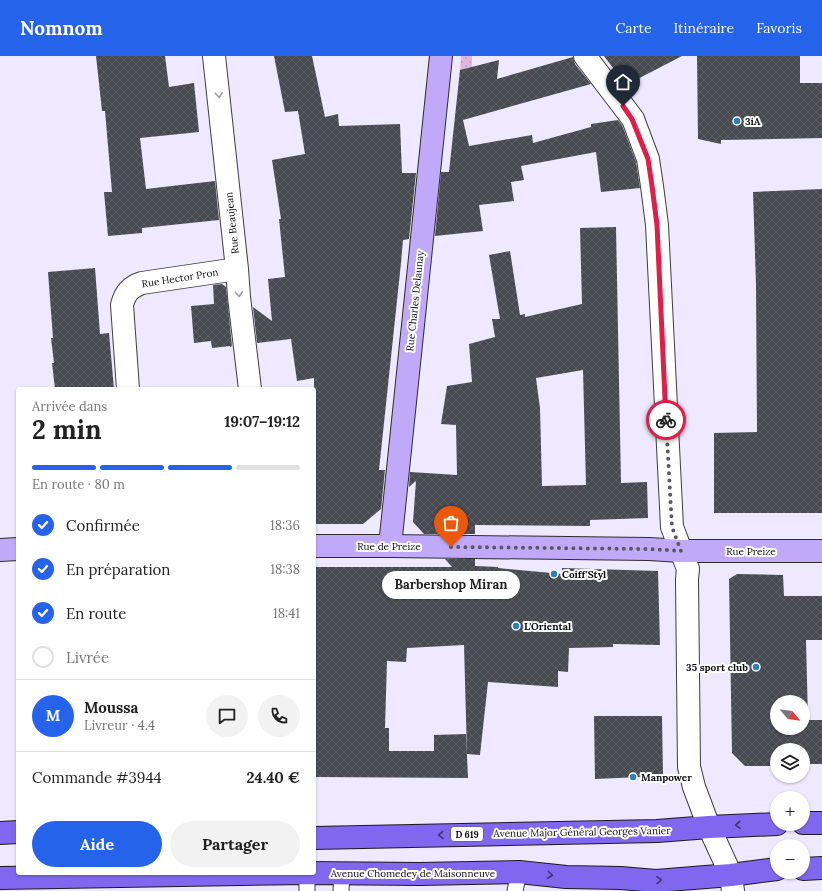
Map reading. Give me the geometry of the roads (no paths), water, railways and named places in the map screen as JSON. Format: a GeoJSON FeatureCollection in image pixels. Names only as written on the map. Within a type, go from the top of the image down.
{"type":"FeatureCollection","features":[{"type":"Feature","properties":{"kind":"main road"},"geometry":{"type":"LineString","coordinates":[[810,823],[822,823]]}},
{"type":"Feature","properties":{"kind":"main road","name":"Avenue Major Général Georges Vanier"},"geometry":{"type":"LineString","coordinates":[[316,838],[518,833],[657,832],[710,827],[770,824]]}},
{"type":"Feature","properties":{"kind":"main road"},"geometry":{"type":"LineString","coordinates":[[0,833],[16,832]]}},
{"type":"Feature","properties":{"kind":"main road"},"geometry":{"type":"LineString","coordinates":[[810,869],[822,868]]}},
{"type":"Feature","properties":{"kind":"main road","name":"Avenue Chomedey de Maisonneuve"},"geometry":{"type":"LineString","coordinates":[[315,875],[342,882],[420,874],[517,882],[566,877],[732,883],[770,871]]}},
{"type":"Feature","properties":{"kind":"main road","name":"Avenue Chomedey de Maisonneuve"},"geometry":{"type":"LineString","coordinates":[[0,878],[184,875]]}},
{"type":"Feature","properties":{"kind":"street","name":"Rue Beaujean"},"geometry":{"type":"LineString","coordinates":[[214,56],[250,387]]}},
{"type":"Feature","properties":{"kind":"street","name":"Rue Charles Delaunay"},"geometry":{"type":"LineString","coordinates":[[390,546],[441,56]]}},
{"type":"Feature","properties":{"kind":"street"},"geometry":{"type":"LineString","coordinates":[[586,56],[632,119],[648,159],[657,225],[672,527],[688,569],[689,767],[694,787],[732,883]]}},
{"type":"Feature","properties":{"kind":"street","name":"Rue Hector Pron"},"geometry":{"type":"LineString","coordinates":[[128,387],[122,305],[124,296],[134,285],[238,269]]}},
{"type":"Feature","properties":{"kind":"street","name":"Rue de Preize"},"geometry":{"type":"LineString","coordinates":[[316,546],[649,549],[681,551]]}},
{"type":"Feature","properties":{"kind":"street"},"geometry":{"type":"LineString","coordinates":[[0,550],[16,549]]}},
{"type":"Feature","properties":{"kind":"street","name":"Rue Preize"},"geometry":{"type":"LineString","coordinates":[[681,551],[822,551]]}},
{"type":"Feature","properties":{"kind":"lane"},"geometry":{"type":"LineString","coordinates":[[307,875],[307,891]]}},
{"type":"Feature","properties":{"kind":"place","name":"3iA"},"geometry":{"type":"Point","coordinates":[737,121]}},
{"type":"Feature","properties":{"kind":"place","name":"Barbershop Miran"},"geometry":{"type":"Point","coordinates":[451,547]}},
{"type":"Feature","properties":{"kind":"place","name":"Coiff'Styl"},"geometry":{"type":"Point","coordinates":[554,574]}},
{"type":"Feature","properties":{"kind":"place","name":"L'Oriental"},"geometry":{"type":"Point","coordinates":[516,626]}},
{"type":"Feature","properties":{"kind":"place","name":"35 sport club"},"geometry":{"type":"Point","coordinates":[756,667]}},
{"type":"Feature","properties":{"kind":"place","name":"Manpower"},"geometry":{"type":"Point","coordinates":[633,777]}}]}
